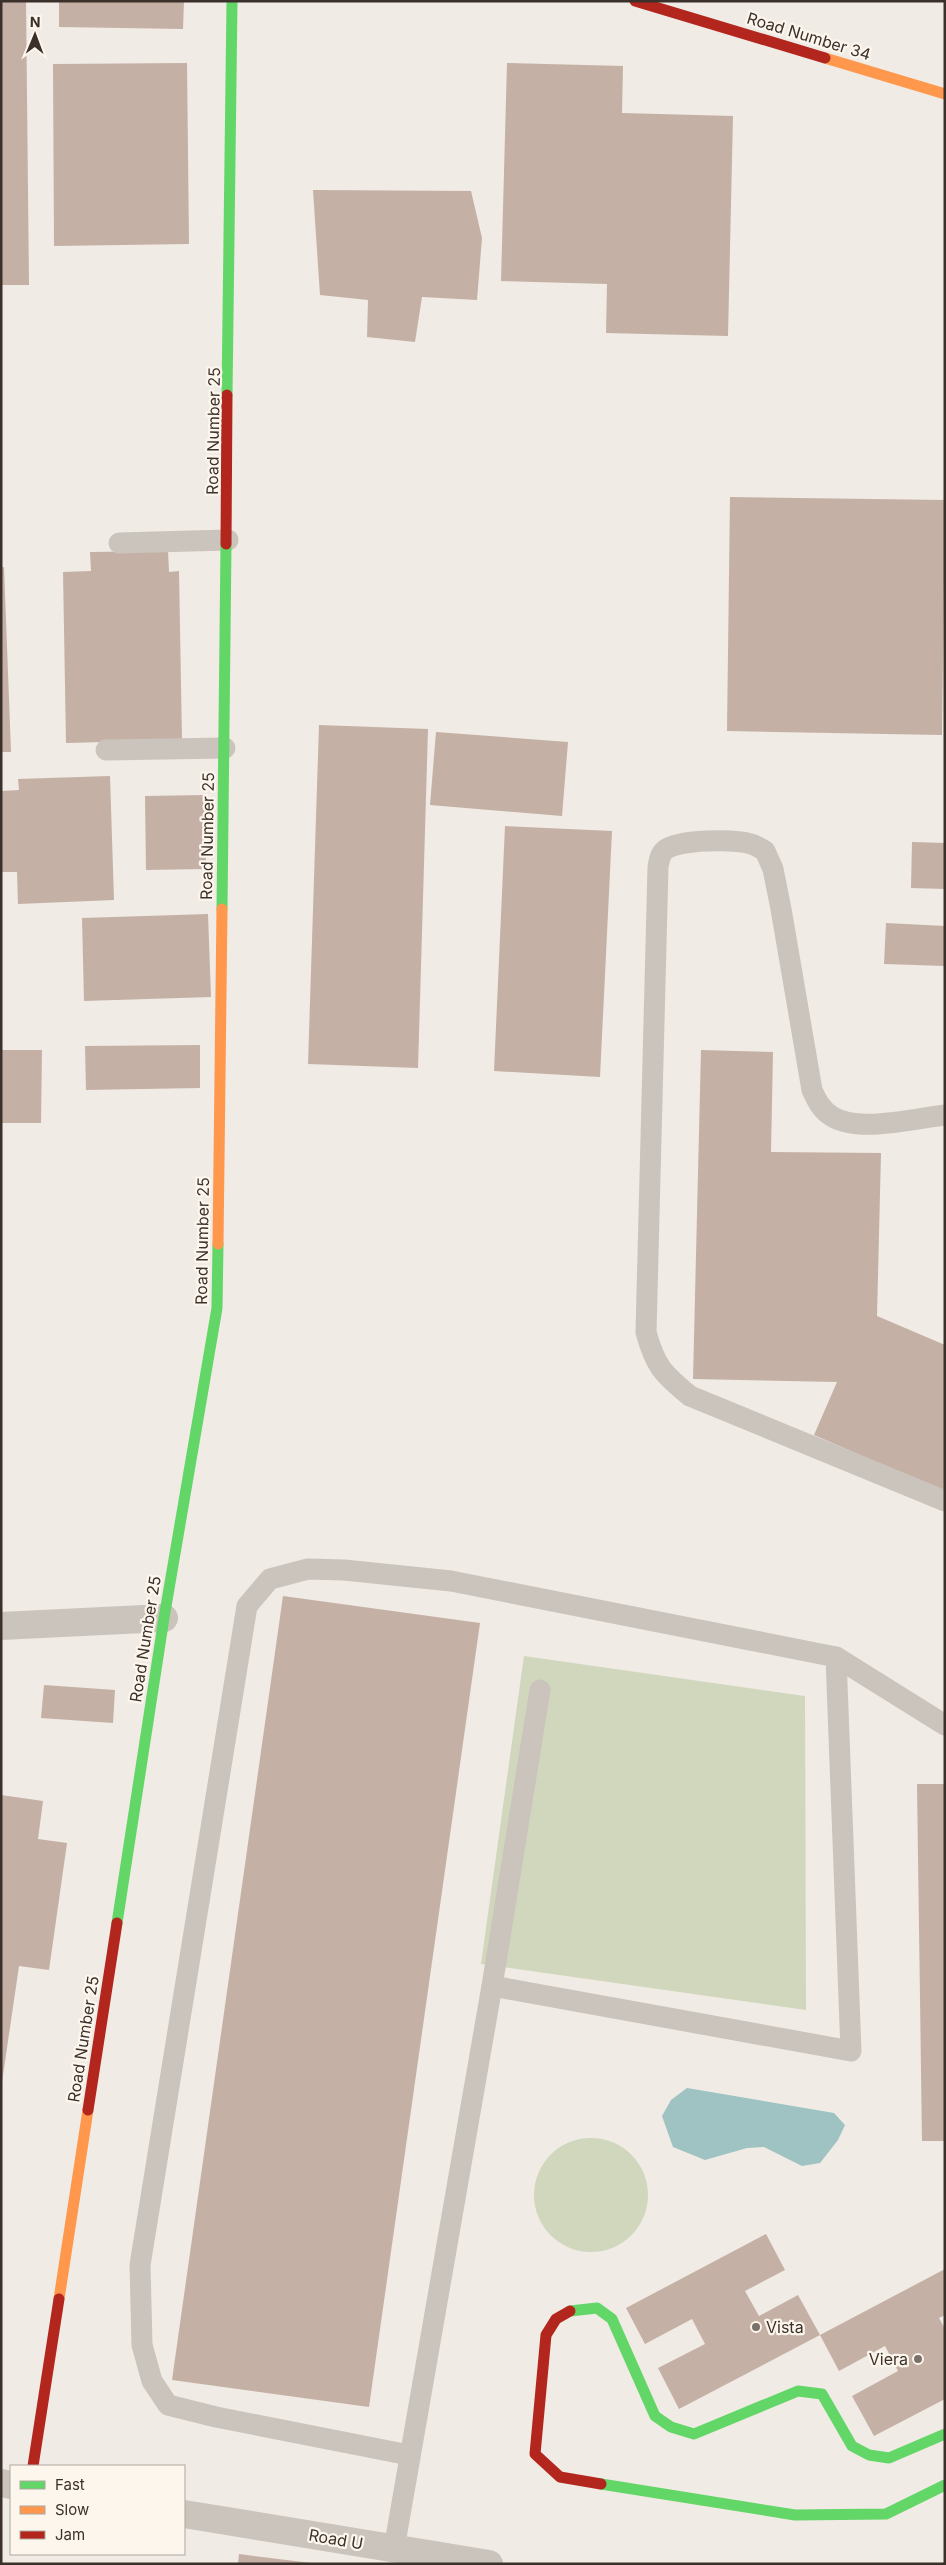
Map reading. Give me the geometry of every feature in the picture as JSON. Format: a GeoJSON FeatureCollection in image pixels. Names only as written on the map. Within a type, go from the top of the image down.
{"type":"FeatureCollection","features":[{"type":"Feature","properties":{"kind":"street","name":"Road Number 25"},"geometry":{"type":"LineString","coordinates":[[34,2465],[164,1618],[217,1308],[228,540],[232,1]]}},
{"type":"Feature","properties":{"kind":"street","name":"Road Number 34"},"geometry":{"type":"LineString","coordinates":[[635,1],[945,94]]}},
{"type":"Feature","properties":{"kind":"street"},"geometry":{"type":"LineString","coordinates":[[1,1626],[164,1618]]}},
{"type":"Feature","properties":{"kind":"street"},"geometry":{"type":"LineString","coordinates":[[945,2434],[889,2458],[869,2455],[852,2446],[832,2408],[822,2394],[798,2390],[694,2434],[671,2427],[655,2416],[612,2319],[597,2308],[564,2311],[553,2321],[546,2335],[535,2454],[560,2476],[795,2515],[886,2514],[945,2485]]}},
{"type":"Feature","properties":{"kind":"street","name":"Road U"},"geometry":{"type":"LineString","coordinates":[[185,2514],[477,2563]]}},
{"type":"Feature","properties":{"kind":"lane"},"geometry":{"type":"LineString","coordinates":[[119,543],[228,540]]}},
{"type":"Feature","properties":{"kind":"lane"},"geometry":{"type":"LineString","coordinates":[[106,750],[225,748]]}},
{"type":"Feature","properties":{"kind":"lane"},"geometry":{"type":"LineString","coordinates":[[945,1115],[872,1124],[850,1123],[833,1117],[819,1105],[812,1090],[773,869],[765,851],[750,844],[723,841],[685,843],[666,849],[660,857],[658,867],[650,1164],[646,1332],[653,1358],[668,1378],[690,1396],[945,1501]]}},
{"type":"Feature","properties":{"kind":"lane"},"geometry":{"type":"LineString","coordinates":[[409,2455],[226,2419],[168,2405],[152,2381],[142,2345],[140,2265],[247,1606],[270,1579],[308,1569],[344,1570],[451,1581],[836,1657],[945,1725]]}},
{"type":"Feature","properties":{"kind":"lane"},"geometry":{"type":"LineString","coordinates":[[492,1986],[851,2051],[836,1657]]}},
{"type":"Feature","properties":{"kind":"lane"},"geometry":{"type":"LineString","coordinates":[[394,2549],[492,1986],[540,1690]]}},
{"type":"Feature","properties":{"kind":"green space"},"geometry":{"type":"Polygon","coordinates":[[[524,1656],[805,1696],[806,2010],[481,1964],[524,1656]]]}},
{"type":"Feature","properties":{"kind":"green space"},"geometry":{"type":"Polygon","coordinates":[[[591,2138],[613,2143],[631,2155],[643,2173],[648,2195],[643,2217],[631,2235],[613,2247],[591,2252],[569,2247],[551,2235],[539,2217],[534,2195],[539,2173],[551,2155],[569,2143],[591,2138]]]}},
{"type":"Feature","properties":{"kind":"water"},"geometry":{"type":"Polygon","coordinates":[[[687,2088],[834,2113],[845,2125],[838,2140],[820,2163],[802,2166],[764,2147],[747,2148],[705,2160],[673,2147],[662,2116],[671,2100],[687,2088]]]}},
{"type":"Feature","properties":{"kind":"building"},"geometry":{"type":"Polygon","coordinates":[[[1,1],[26,1],[29,285],[1,285],[1,1]]]}},
{"type":"Feature","properties":{"kind":"building"},"geometry":{"type":"Polygon","coordinates":[[[59,1],[184,1],[183,29],[59,27],[59,1]]]}},
{"type":"Feature","properties":{"kind":"building"},"geometry":{"type":"Polygon","coordinates":[[[187,63],[189,244],[54,246],[53,64],[187,63]]]}},
{"type":"Feature","properties":{"kind":"building"},"geometry":{"type":"Polygon","coordinates":[[[507,63],[623,66],[622,113],[733,116],[728,336],[606,333],[607,284],[501,281],[507,63]]]}},
{"type":"Feature","properties":{"kind":"building"},"geometry":{"type":"Polygon","coordinates":[[[313,190],[471,191],[482,238],[477,300],[422,297],[415,342],[367,337],[368,300],[320,295],[313,190]]]}},
{"type":"Feature","properties":{"kind":"building"},"geometry":{"type":"Polygon","coordinates":[[[730,497],[945,500],[942,735],[727,731],[730,497]]]}},
{"type":"Feature","properties":{"kind":"building"},"geometry":{"type":"Polygon","coordinates":[[[168,551],[169,572],[179,571],[182,740],[66,743],[63,572],[91,571],[90,552],[168,551]]]}},
{"type":"Feature","properties":{"kind":"building"},"geometry":{"type":"Polygon","coordinates":[[[4,567],[11,752],[1,752],[1,568],[4,567]]]}},
{"type":"Feature","properties":{"kind":"building"},"geometry":{"type":"Polygon","coordinates":[[[319,725],[428,729],[418,1068],[308,1064],[319,725]]]}},
{"type":"Feature","properties":{"kind":"building"},"geometry":{"type":"Polygon","coordinates":[[[436,732],[568,742],[562,816],[430,805],[436,732]]]}},
{"type":"Feature","properties":{"kind":"building"},"geometry":{"type":"Polygon","coordinates":[[[110,776],[114,900],[18,904],[17,872],[1,872],[1,791],[19,790],[18,779],[110,776]]]}},
{"type":"Feature","properties":{"kind":"building"},"geometry":{"type":"Polygon","coordinates":[[[205,795],[206,869],[146,870],[145,796],[205,795]]]}},
{"type":"Feature","properties":{"kind":"building"},"geometry":{"type":"Polygon","coordinates":[[[505,826],[612,831],[600,1077],[494,1071],[505,826]]]}},
{"type":"Feature","properties":{"kind":"building"},"geometry":{"type":"Polygon","coordinates":[[[912,842],[945,843],[945,889],[911,888],[912,842]]]}},
{"type":"Feature","properties":{"kind":"building"},"geometry":{"type":"Polygon","coordinates":[[[208,914],[211,997],[84,1001],[82,918],[208,914]]]}},
{"type":"Feature","properties":{"kind":"building"},"geometry":{"type":"Polygon","coordinates":[[[886,923],[945,926],[945,966],[884,964],[886,923]]]}},
{"type":"Feature","properties":{"kind":"building"},"geometry":{"type":"Polygon","coordinates":[[[200,1045],[200,1088],[86,1090],[85,1046],[200,1045]]]}},
{"type":"Feature","properties":{"kind":"building"},"geometry":{"type":"Polygon","coordinates":[[[1,1050],[42,1050],[41,1123],[1,1123],[1,1050]]]}},
{"type":"Feature","properties":{"kind":"building"},"geometry":{"type":"Polygon","coordinates":[[[701,1050],[773,1052],[771,1152],[881,1153],[877,1316],[945,1345],[945,1492],[814,1435],[837,1382],[693,1379],[701,1050]]]}},
{"type":"Feature","properties":{"kind":"building"},"geometry":{"type":"Polygon","coordinates":[[[283,1596],[480,1623],[369,2407],[172,2380],[283,1596]]]}},
{"type":"Feature","properties":{"kind":"building"},"geometry":{"type":"Polygon","coordinates":[[[44,1685],[115,1690],[113,1723],[41,1718],[44,1685]]]}},
{"type":"Feature","properties":{"kind":"building"},"geometry":{"type":"Polygon","coordinates":[[[917,1784],[945,1784],[945,2141],[922,2141],[917,1784]]]}},
{"type":"Feature","properties":{"kind":"building"},"geometry":{"type":"Polygon","coordinates":[[[1,1795],[43,1801],[38,1839],[67,1843],[49,1970],[19,1966],[2,2082],[1,1795]]]}},
{"type":"Feature","properties":{"kind":"building","name":"Vista"},"geometry":{"type":"Polygon","coordinates":[[[766,2234],[785,2270],[745,2291],[759,2316],[798,2295],[820,2335],[679,2409],[658,2368],[705,2344],[692,2319],[645,2344],[626,2308],[766,2234]]]}},
{"type":"Feature","properties":{"kind":"building","name":"Viera"},"geometry":{"type":"Polygon","coordinates":[[[945,2269],[945,2315],[939,2318],[945,2329],[945,2399],[874,2436],[852,2396],[898,2371],[885,2346],[839,2371],[820,2335],[945,2269]]]}},
{"type":"Feature","properties":{"kind":"building"},"geometry":{"type":"Polygon","coordinates":[[[239,2554],[311,2563],[238,2564],[239,2554]]]}},
{"type":"Feature","properties":{"kind":"traffic: fast"},"geometry":{"type":"LineString","coordinates":[[227,395],[232,1]]}},
{"type":"Feature","properties":{"kind":"traffic: fast"},"geometry":{"type":"LineString","coordinates":[[222,909],[226,544]]}},
{"type":"Feature","properties":{"kind":"traffic: fast"},"geometry":{"type":"LineString","coordinates":[[117,1923],[164,1618],[217,1308],[218,1244]]}},
{"type":"Feature","properties":{"kind":"traffic: fast"},"geometry":{"type":"LineString","coordinates":[[570,2311],[597,2308],[612,2319],[655,2416],[671,2427],[694,2434],[798,2391],[822,2394],[852,2446],[869,2455],[889,2458],[945,2434]]}},
{"type":"Feature","properties":{"kind":"traffic: fast"},"geometry":{"type":"LineString","coordinates":[[601,2484],[795,2515],[886,2514],[945,2485]]}},
{"type":"Feature","properties":{"kind":"traffic: slow"},"geometry":{"type":"LineString","coordinates":[[825,58],[945,94]]}},
{"type":"Feature","properties":{"kind":"traffic: slow"},"geometry":{"type":"LineString","coordinates":[[218,1244],[222,909]]}},
{"type":"Feature","properties":{"kind":"traffic: slow"},"geometry":{"type":"LineString","coordinates":[[59,2299],[88,2110]]}},
{"type":"Feature","properties":{"kind":"traffic: jam"},"geometry":{"type":"LineString","coordinates":[[635,1],[825,58]]}},
{"type":"Feature","properties":{"kind":"traffic: jam"},"geometry":{"type":"LineString","coordinates":[[226,544],[227,395]]}},
{"type":"Feature","properties":{"kind":"traffic: jam"},"geometry":{"type":"LineString","coordinates":[[88,2110],[117,1923]]}},
{"type":"Feature","properties":{"kind":"traffic: jam"},"geometry":{"type":"LineString","coordinates":[[33,2465],[59,2299]]}},
{"type":"Feature","properties":{"kind":"traffic: jam"},"geometry":{"type":"LineString","coordinates":[[570,2311],[556,2319],[546,2335],[535,2454],[560,2477],[601,2484]]}},
{"type":"Feature","properties":{"kind":"place","name":"Vista"},"geometry":{"type":"Point","coordinates":[756,2327]}},
{"type":"Feature","properties":{"kind":"place","name":"Viera"},"geometry":{"type":"Point","coordinates":[918,2359]}}]}
